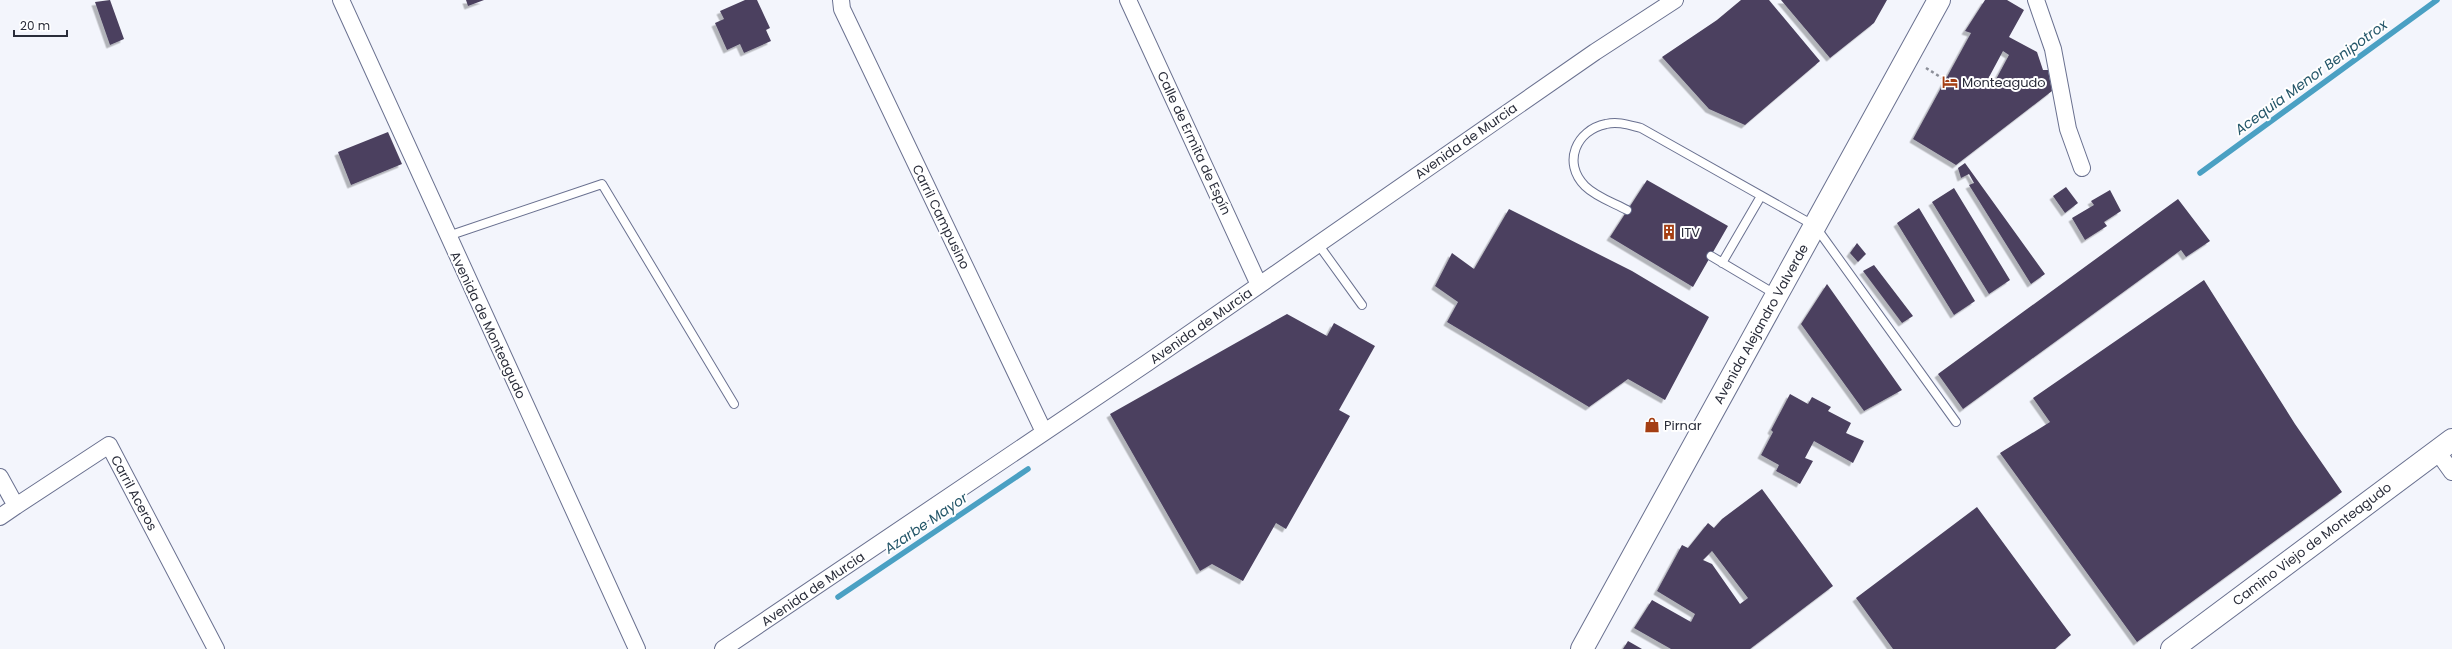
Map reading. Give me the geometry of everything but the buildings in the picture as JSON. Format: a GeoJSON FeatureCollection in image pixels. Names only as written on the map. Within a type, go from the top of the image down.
{"type":"FeatureCollection","features":[{"type":"Feature","properties":{"kind":"main road","name":"Avenida Alejandro Valverde"},"geometry":{"type":"LineString","coordinates":[[1582,649],[1939,0]]}},
{"type":"Feature","properties":{"kind":"main road","name":"Camino Viejo de Monteagudo"},"geometry":{"type":"LineString","coordinates":[[2172,649],[2444,446]]}},
{"type":"Feature","properties":{"kind":"street","name":"Avenida de Monteagudo"},"geometry":{"type":"LineString","coordinates":[[341,0],[637,649]]}},
{"type":"Feature","properties":{"kind":"street","name":"Carril Campusino"},"geometry":{"type":"LineString","coordinates":[[841,0],[842,9],[1044,432]]}},
{"type":"Feature","properties":{"kind":"street","name":"Calle de Ermita de Espín"},"geometry":{"type":"LineString","coordinates":[[1128,0],[1259,285]]}},
{"type":"Feature","properties":{"kind":"street","name":"Avenida de Murcia"},"geometry":{"type":"LineString","coordinates":[[723,649],[1259,285],[1588,56],[1675,0]]}},
{"type":"Feature","properties":{"kind":"street"},"geometry":{"type":"LineString","coordinates":[[2036,0],[2053,49],[2068,129],[2082,168]]}},
{"type":"Feature","properties":{"kind":"street","name":"Carril Aceros"},"geometry":{"type":"LineString","coordinates":[[16,506],[109,445],[216,649]]}},
{"type":"Feature","properties":{"kind":"street"},"geometry":{"type":"LineString","coordinates":[[2444,446],[2452,472]]}},
{"type":"Feature","properties":{"kind":"street"},"geometry":{"type":"LineString","coordinates":[[0,477],[16,506],[0,517]]}},
{"type":"Feature","properties":{"kind":"lane"},"geometry":{"type":"LineString","coordinates":[[1627,210],[1593,193],[1584,186],[1575,170],[1574,150],[1579,140],[1587,131],[1605,124],[1620,122],[1641,128],[1815,226],[1956,422]]}},
{"type":"Feature","properties":{"kind":"lane"},"geometry":{"type":"LineString","coordinates":[[448,236],[602,184],[734,404]]}},
{"type":"Feature","properties":{"kind":"lane"},"geometry":{"type":"LineString","coordinates":[[1722,264],[1762,196]]}},
{"type":"Feature","properties":{"kind":"lane"},"geometry":{"type":"LineString","coordinates":[[1318,244],[1362,305]]}},
{"type":"Feature","properties":{"kind":"lane"},"geometry":{"type":"LineString","coordinates":[[1711,256],[1722,264],[1777,295]]}},
{"type":"Feature","properties":{"kind":"path"},"geometry":{"type":"LineString","coordinates":[[1926,68],[1942,78]]}},
{"type":"Feature","properties":{"kind":"waterway","name":"Acequia Menor Benipotrox"},"geometry":{"type":"LineString","coordinates":[[2200,173],[2437,0]]}},
{"type":"Feature","properties":{"kind":"waterway","name":"Azarbe Mayor"},"geometry":{"type":"LineString","coordinates":[[838,597],[1028,469]]}},
{"type":"Feature","properties":{"kind":"place","name":"Monteagudo"},"geometry":{"type":"Point","coordinates":[1950,82]}},
{"type":"Feature","properties":{"kind":"place","name":"ITV"},"geometry":{"type":"Point","coordinates":[1669,232]}},
{"type":"Feature","properties":{"kind":"place","name":"Pirnar"},"geometry":{"type":"Point","coordinates":[1652,425]}}]}
